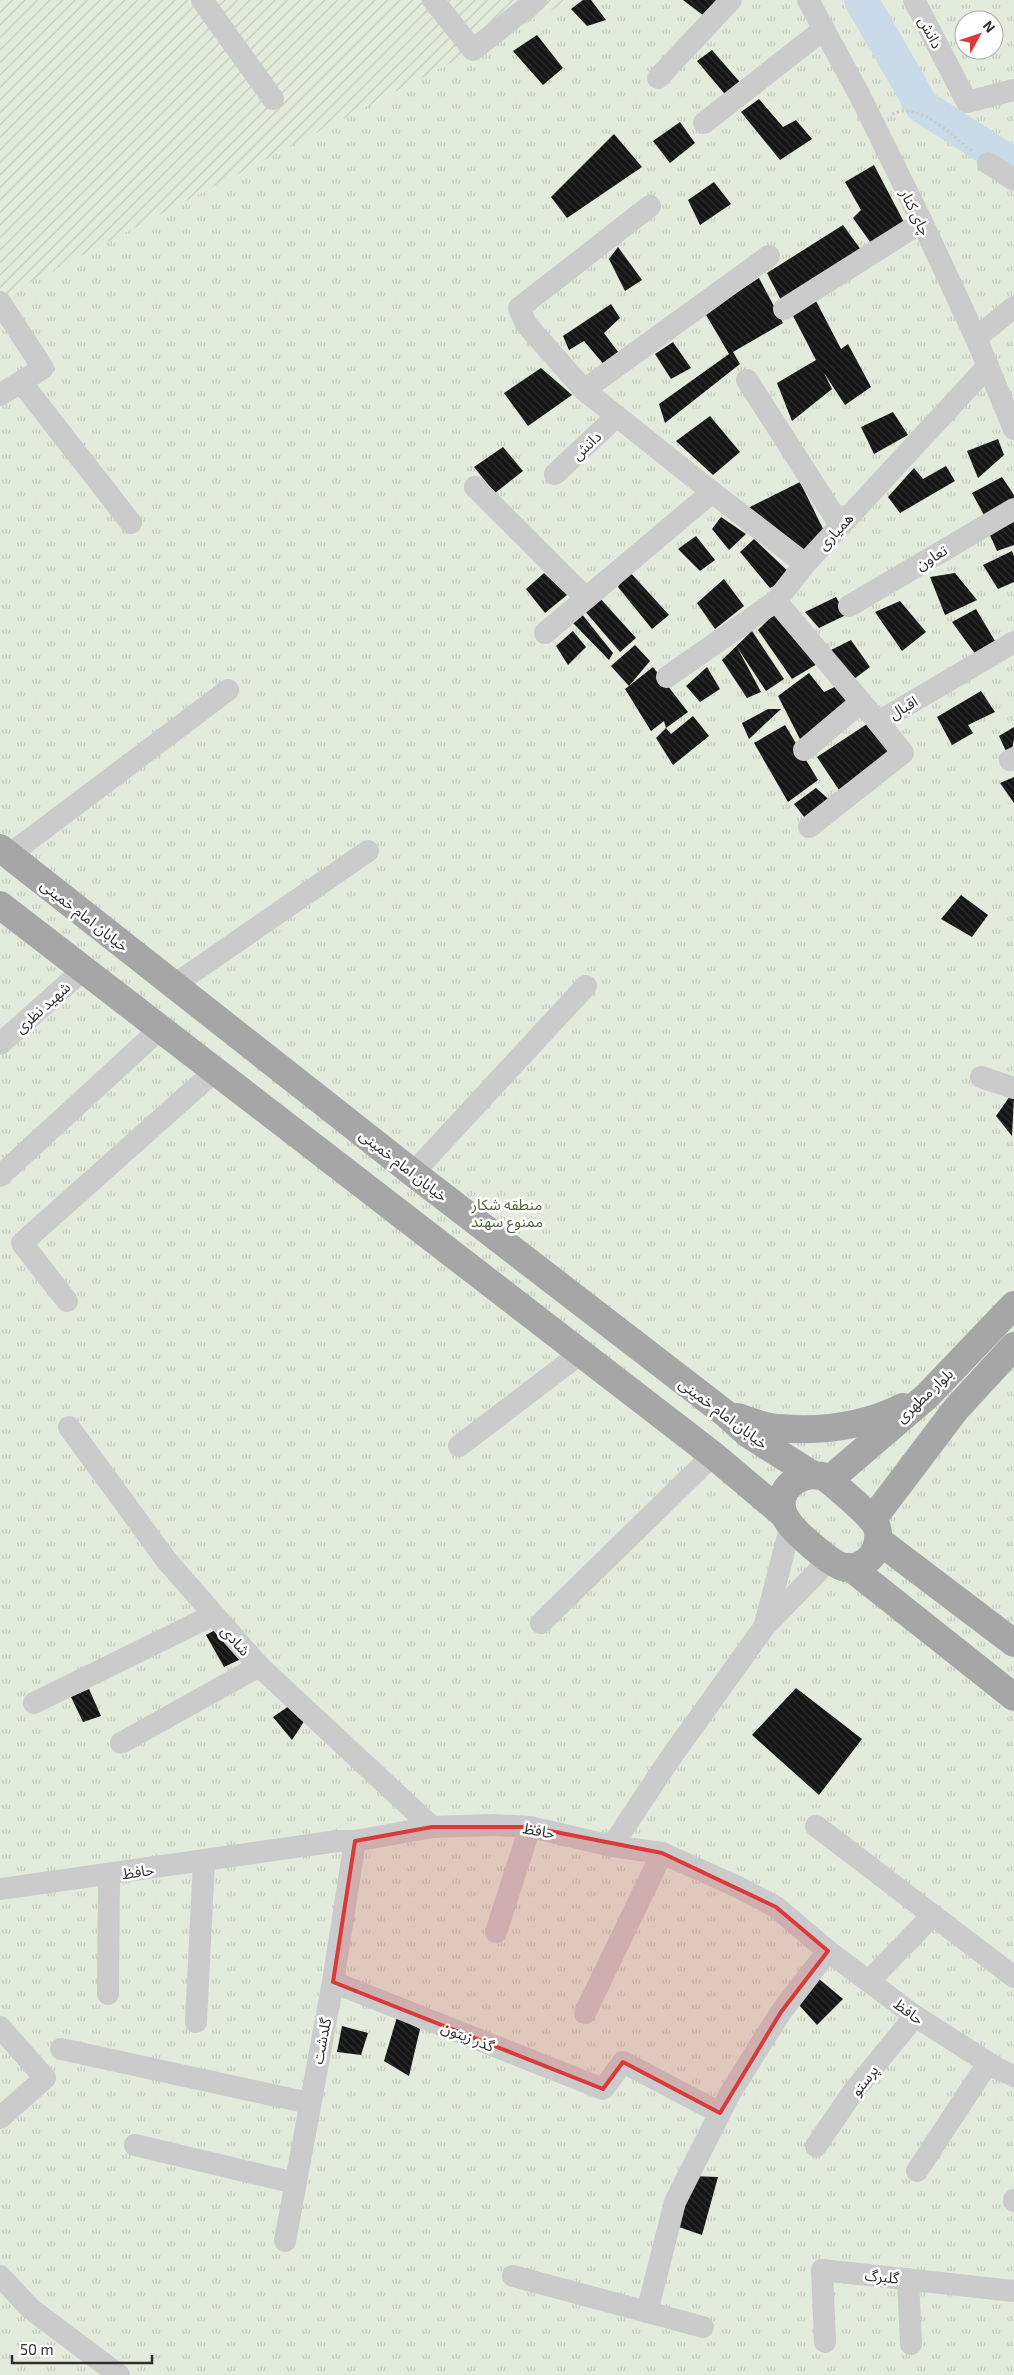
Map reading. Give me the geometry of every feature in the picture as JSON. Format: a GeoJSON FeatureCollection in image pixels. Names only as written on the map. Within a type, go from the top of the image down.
{"type":"FeatureCollection","features":[{"type":"Feature","properties":{"kind":"main road","name":"خیابان امام خمینی"},"geometry":{"type":"LineString","coordinates":[[4,852],[413,1173],[726,1414],[748,1434],[821,1477],[875,1530]]}},
{"type":"Feature","properties":{"kind":"main road"},"geometry":{"type":"LineString","coordinates":[[0,905],[714,1455],[787,1520],[840,1563],[1014,1697]]}},
{"type":"Feature","properties":{"kind":"main road","name":"بلوار مطهری"},"geometry":{"type":"LineString","coordinates":[[787,1520],[783,1495],[788,1486],[795,1480],[821,1477],[927,1396],[1014,1306]]}},
{"type":"Feature","properties":{"kind":"main road","name":"بلوار مطهری"},"geometry":{"type":"LineString","coordinates":[[840,1563],[861,1565],[869,1560],[875,1552],[875,1530],[956,1409],[1014,1346]]}},
{"type":"Feature","properties":{"kind":"main road"},"geometry":{"type":"LineString","coordinates":[[726,1414],[777,1428],[829,1429],[880,1418],[927,1396]]}},
{"type":"Feature","properties":{"kind":"main road"},"geometry":{"type":"LineString","coordinates":[[875,1530],[1014,1643]]}},
{"type":"Feature","properties":{"kind":"street"},"geometry":{"type":"LineString","coordinates":[[202,0],[273,99]]}},
{"type":"Feature","properties":{"kind":"street"},"geometry":{"type":"LineString","coordinates":[[433,0],[474,50],[536,0]]}},
{"type":"Feature","properties":{"kind":"street"},"geometry":{"type":"LineString","coordinates":[[658,78],[731,0]]}},
{"type":"Feature","properties":{"kind":"street","name":"چای کنار"},"geometry":{"type":"LineString","coordinates":[[808,0],[873,123],[922,222],[1013,423]]}},
{"type":"Feature","properties":{"kind":"street","name":"دانش"},"geometry":{"type":"LineString","coordinates":[[914,0],[967,102],[1014,90]]}},
{"type":"Feature","properties":{"kind":"street"},"geometry":{"type":"LineString","coordinates":[[704,123],[824,29]]}},
{"type":"Feature","properties":{"kind":"street"},"geometry":{"type":"LineString","coordinates":[[988,163],[1014,180]]}},
{"type":"Feature","properties":{"kind":"street"},"geometry":{"type":"LineString","coordinates":[[650,206],[519,308],[526,324],[584,390],[805,564]]}},
{"type":"Feature","properties":{"kind":"street"},"geometry":{"type":"LineString","coordinates":[[784,309],[922,222]]}},
{"type":"Feature","properties":{"kind":"street"},"geometry":{"type":"LineString","coordinates":[[584,390],[769,256]]}},
{"type":"Feature","properties":{"kind":"street"},"geometry":{"type":"LineString","coordinates":[[0,302],[43,368],[7,387],[131,523]]}},
{"type":"Feature","properties":{"kind":"street"},"geometry":{"type":"LineString","coordinates":[[976,338],[1014,307]]}},
{"type":"Feature","properties":{"kind":"street","name":"همیاری"},"geometry":{"type":"LineString","coordinates":[[668,677],[776,600],[840,525],[988,366]]}},
{"type":"Feature","properties":{"kind":"street"},"geometry":{"type":"LineString","coordinates":[[747,380],[840,525]]}},
{"type":"Feature","properties":{"kind":"street","name":"دانش"},"geometry":{"type":"LineString","coordinates":[[555,474],[617,416]]}},
{"type":"Feature","properties":{"kind":"street"},"geometry":{"type":"LineString","coordinates":[[475,487],[586,598]]}},
{"type":"Feature","properties":{"kind":"street"},"geometry":{"type":"LineString","coordinates":[[545,633],[712,492]]}},
{"type":"Feature","properties":{"kind":"street","name":"تعاون"},"geometry":{"type":"LineString","coordinates":[[849,606],[1014,508]]}},
{"type":"Feature","properties":{"kind":"street","name":"اقبال"},"geometry":{"type":"LineString","coordinates":[[776,600],[878,722],[1014,642]]}},
{"type":"Feature","properties":{"kind":"street"},"geometry":{"type":"LineString","coordinates":[[4,852],[228,690]]}},
{"type":"Feature","properties":{"kind":"street"},"geometry":{"type":"LineString","coordinates":[[804,750],[861,702]]}},
{"type":"Feature","properties":{"kind":"street"},"geometry":{"type":"LineString","coordinates":[[809,827],[903,753],[878,722]]}},
{"type":"Feature","properties":{"kind":"street"},"geometry":{"type":"LineString","coordinates":[[174,985],[368,851]]}},
{"type":"Feature","properties":{"kind":"street","name":"شهید نظری"},"geometry":{"type":"LineString","coordinates":[[0,1044],[83,970]]}},
{"type":"Feature","properties":{"kind":"street"},"geometry":{"type":"LineString","coordinates":[[413,1173],[586,986]]}},
{"type":"Feature","properties":{"kind":"street"},"geometry":{"type":"LineString","coordinates":[[0,1176],[160,1029]]}},
{"type":"Feature","properties":{"kind":"street"},"geometry":{"type":"LineString","coordinates":[[67,1300],[22,1243],[215,1072]]}},
{"type":"Feature","properties":{"kind":"street"},"geometry":{"type":"LineString","coordinates":[[981,1077],[1014,1088]]}},
{"type":"Feature","properties":{"kind":"street"},"geometry":{"type":"LineString","coordinates":[[459,1446],[581,1353]]}},
{"type":"Feature","properties":{"kind":"street","name":"شادی"},"geometry":{"type":"LineString","coordinates":[[69,1427],[167,1562],[259,1666],[432,1828]]}},
{"type":"Feature","properties":{"kind":"street"},"geometry":{"type":"LineString","coordinates":[[541,1623],[714,1455]]}},
{"type":"Feature","properties":{"kind":"street"},"geometry":{"type":"LineString","coordinates":[[765,1626],[787,1520]]}},
{"type":"Feature","properties":{"kind":"street"},"geometry":{"type":"LineString","coordinates":[[612,1846],[669,1760],[765,1626],[840,1563]]}},
{"type":"Feature","properties":{"kind":"street"},"geometry":{"type":"LineString","coordinates":[[34,1704],[213,1615]]}},
{"type":"Feature","properties":{"kind":"street"},"geometry":{"type":"LineString","coordinates":[[121,1744],[259,1666]]}},
{"type":"Feature","properties":{"kind":"street","name":"حافظ"},"geometry":{"type":"LineString","coordinates":[[0,1889],[338,1841],[355,1841],[432,1828],[492,1825],[530,1827],[612,1846],[662,1852],[738,1887],[776,1907],[828,1951],[915,2016],[988,2063],[1014,2076]]}},
{"type":"Feature","properties":{"kind":"street"},"geometry":{"type":"LineString","coordinates":[[816,1826],[1014,1977]]}},
{"type":"Feature","properties":{"kind":"street"},"geometry":{"type":"LineString","coordinates":[[496,1932],[530,1827]]}},
{"type":"Feature","properties":{"kind":"street","name":"گلدشت"},"geometry":{"type":"LineString","coordinates":[[285,2240],[333,1982],[355,1841]]}},
{"type":"Feature","properties":{"kind":"street"},"geometry":{"type":"LineString","coordinates":[[585,2013],[662,1852]]}},
{"type":"Feature","properties":{"kind":"street"},"geometry":{"type":"LineString","coordinates":[[196,2022],[204,1861]]}},
{"type":"Feature","properties":{"kind":"street"},"geometry":{"type":"LineString","coordinates":[[108,1994],[109,1875]]}},
{"type":"Feature","properties":{"kind":"street"},"geometry":{"type":"LineString","coordinates":[[869,1981],[933,1915]]}},
{"type":"Feature","properties":{"kind":"street"},"geometry":{"type":"LineString","coordinates":[[647,2312],[675,2202],[730,2092],[781,2012],[828,1951]]}},
{"type":"Feature","properties":{"kind":"street","name":"گذر زیتون"},"geometry":{"type":"LineString","coordinates":[[333,1982],[603,2090],[623,2062],[720,2113]]}},
{"type":"Feature","properties":{"kind":"street","name":"پرستو"},"geometry":{"type":"LineString","coordinates":[[816,2146],[853,2092],[915,2016]]}},
{"type":"Feature","properties":{"kind":"street"},"geometry":{"type":"LineString","coordinates":[[0,2027],[45,2078],[0,2118]]}},
{"type":"Feature","properties":{"kind":"street"},"geometry":{"type":"LineString","coordinates":[[61,2049],[309,2103]]}},
{"type":"Feature","properties":{"kind":"street"},"geometry":{"type":"LineString","coordinates":[[917,2171],[988,2063]]}},
{"type":"Feature","properties":{"kind":"street"},"geometry":{"type":"LineString","coordinates":[[135,2145],[295,2183]]}},
{"type":"Feature","properties":{"kind":"street","name":"گلبرگ"},"geometry":{"type":"LineString","coordinates":[[825,2342],[822,2270],[1014,2292]]}},
{"type":"Feature","properties":{"kind":"street"},"geometry":{"type":"LineString","coordinates":[[0,2276],[31,2309],[119,2375]]}},
{"type":"Feature","properties":{"kind":"street"},"geometry":{"type":"LineString","coordinates":[[513,2276],[704,2327]]}},
{"type":"Feature","properties":{"kind":"street"},"geometry":{"type":"LineString","coordinates":[[908,2279],[911,2344]]}},
{"type":"Feature","properties":{"kind":"path"},"geometry":{"type":"LineString","coordinates":[[873,123],[899,111],[912,110],[929,118],[988,163]]}},
{"type":"Feature","properties":{"kind":"highlighted area"},"geometry":{"type":"Polygon","coordinates":[[[432,1827],[530,1827],[662,1853],[776,1907],[828,1951],[781,2012],[720,2113],[623,2062],[603,2089],[333,1982],[355,1841],[432,1827]]]}},
{"type":"Feature","properties":{"kind":"green space","name":"منطقه شکار ممنوع سهند"},"geometry":{"type":"Polygon","coordinates":[[[0,0],[1014,0],[1014,2375],[0,2375],[0,0]]]}},
{"type":"Feature","properties":{"kind":"green space"},"geometry":{"type":"Polygon","coordinates":[[[0,0],[571,0],[0,298],[0,0]]]}},
{"type":"Feature","properties":{"kind":"building"},"geometry":{"type":"Polygon","coordinates":[[[583,0],[591,0],[606,20],[587,26],[571,9],[583,0]]]}},
{"type":"Feature","properties":{"kind":"building"},"geometry":{"type":"Polygon","coordinates":[[[683,0],[723,0],[708,19],[683,0]]]}},
{"type":"Feature","properties":{"kind":"building"},"geometry":{"type":"Polygon","coordinates":[[[537,35],[563,68],[543,85],[513,51],[537,35]]]}},
{"type":"Feature","properties":{"kind":"building"},"geometry":{"type":"Polygon","coordinates":[[[712,50],[745,88],[729,99],[697,61],[712,50]]]}},
{"type":"Feature","properties":{"kind":"building"},"geometry":{"type":"Polygon","coordinates":[[[759,99],[783,127],[796,120],[812,139],[780,160],[741,112],[759,99]]]}},
{"type":"Feature","properties":{"kind":"building"},"geometry":{"type":"Polygon","coordinates":[[[680,122],[695,143],[670,163],[653,141],[680,122]]]}},
{"type":"Feature","properties":{"kind":"building"},"geometry":{"type":"Polygon","coordinates":[[[614,134],[642,167],[567,218],[551,197],[614,134]]]}},
{"type":"Feature","properties":{"kind":"building"},"geometry":{"type":"Polygon","coordinates":[[[874,165],[907,228],[873,246],[853,218],[861,210],[845,182],[874,165]]]}},
{"type":"Feature","properties":{"kind":"building"},"geometry":{"type":"Polygon","coordinates":[[[714,182],[731,204],[700,225],[688,200],[714,182]]]}},
{"type":"Feature","properties":{"kind":"building"},"geometry":{"type":"Polygon","coordinates":[[[843,225],[864,254],[783,304],[767,273],[843,225]]]}},
{"type":"Feature","properties":{"kind":"building"},"geometry":{"type":"Polygon","coordinates":[[[618,247],[642,280],[625,291],[609,259],[618,247]]]}},
{"type":"Feature","properties":{"kind":"building"},"geometry":{"type":"Polygon","coordinates":[[[759,278],[783,323],[733,352],[740,364],[665,423],[659,404],[729,354],[705,313],[759,278]]]}},
{"type":"Feature","properties":{"kind":"building"},"geometry":{"type":"Polygon","coordinates":[[[815,299],[841,349],[848,344],[871,387],[845,405],[824,373],[832,389],[792,421],[777,383],[816,360],[791,312],[815,299]]]}},
{"type":"Feature","properties":{"kind":"building"},"geometry":{"type":"Polygon","coordinates":[[[611,304],[620,318],[604,333],[621,356],[606,367],[584,341],[569,350],[563,336],[611,304]]]}},
{"type":"Feature","properties":{"kind":"building"},"geometry":{"type":"Polygon","coordinates":[[[673,342],[691,368],[671,379],[655,354],[673,342]]]}},
{"type":"Feature","properties":{"kind":"building"},"geometry":{"type":"Polygon","coordinates":[[[541,368],[572,395],[528,426],[504,393],[541,368]]]}},
{"type":"Feature","properties":{"kind":"building"},"geometry":{"type":"Polygon","coordinates":[[[893,412],[908,435],[874,454],[861,427],[893,412]]]}},
{"type":"Feature","properties":{"kind":"building"},"geometry":{"type":"Polygon","coordinates":[[[710,416],[740,452],[713,475],[676,441],[710,416]]]}},
{"type":"Feature","properties":{"kind":"building"},"geometry":{"type":"Polygon","coordinates":[[[998,439],[1004,455],[978,478],[967,451],[998,439]]]}},
{"type":"Feature","properties":{"kind":"building"},"geometry":{"type":"Polygon","coordinates":[[[503,447],[523,471],[495,493],[474,467],[503,447]]]}},
{"type":"Feature","properties":{"kind":"building"},"geometry":{"type":"Polygon","coordinates":[[[946,466],[955,481],[900,513],[888,497],[914,468],[923,479],[946,466]]]}},
{"type":"Feature","properties":{"kind":"building"},"geometry":{"type":"Polygon","coordinates":[[[1002,477],[1014,495],[1014,502],[985,517],[972,493],[1002,477]]]}},
{"type":"Feature","properties":{"kind":"building"},"geometry":{"type":"Polygon","coordinates":[[[800,482],[827,537],[807,554],[748,508],[800,482]]]}},
{"type":"Feature","properties":{"kind":"building"},"geometry":{"type":"Polygon","coordinates":[[[721,517],[746,534],[729,550],[712,529],[721,517]]]}},
{"type":"Feature","properties":{"kind":"building"},"geometry":{"type":"Polygon","coordinates":[[[1014,522],[1014,545],[997,551],[989,533],[1014,522]]]}},
{"type":"Feature","properties":{"kind":"building"},"geometry":{"type":"Polygon","coordinates":[[[696,536],[715,560],[700,571],[678,549],[696,536]]]}},
{"type":"Feature","properties":{"kind":"building"},"geometry":{"type":"Polygon","coordinates":[[[754,539],[793,576],[770,588],[740,552],[754,539]]]}},
{"type":"Feature","properties":{"kind":"building"},"geometry":{"type":"Polygon","coordinates":[[[1012,551],[1014,556],[1014,582],[998,589],[983,565],[1012,551]]]}},
{"type":"Feature","properties":{"kind":"building"},"geometry":{"type":"Polygon","coordinates":[[[628,570],[669,615],[652,629],[618,587],[628,570]]]}},
{"type":"Feature","properties":{"kind":"building"},"geometry":{"type":"Polygon","coordinates":[[[544,573],[567,595],[545,613],[526,589],[544,573]]]}},
{"type":"Feature","properties":{"kind":"building"},"geometry":{"type":"Polygon","coordinates":[[[955,573],[977,600],[945,615],[930,577],[955,573]]]}},
{"type":"Feature","properties":{"kind":"building"},"geometry":{"type":"Polygon","coordinates":[[[724,579],[744,606],[715,629],[697,603],[724,579]]]}},
{"type":"Feature","properties":{"kind":"building"},"geometry":{"type":"Polygon","coordinates":[[[599,597],[636,638],[620,652],[584,610],[599,597]]]}},
{"type":"Feature","properties":{"kind":"building"},"geometry":{"type":"Polygon","coordinates":[[[836,597],[846,615],[819,628],[805,612],[836,597]]]}},
{"type":"Feature","properties":{"kind":"building"},"geometry":{"type":"Polygon","coordinates":[[[900,601],[926,632],[902,651],[875,612],[900,601]]]}},
{"type":"Feature","properties":{"kind":"building"},"geometry":{"type":"Polygon","coordinates":[[[976,609],[995,641],[976,655],[952,622],[976,609]]]}},
{"type":"Feature","properties":{"kind":"building"},"geometry":{"type":"Polygon","coordinates":[[[581,613],[613,653],[609,660],[573,623],[581,613]]]}},
{"type":"Feature","properties":{"kind":"building"},"geometry":{"type":"Polygon","coordinates":[[[775,613],[817,664],[792,679],[758,630],[775,613]]]}},
{"type":"Feature","properties":{"kind":"building"},"geometry":{"type":"Polygon","coordinates":[[[573,631],[586,647],[568,665],[556,646],[573,631]]]}},
{"type":"Feature","properties":{"kind":"building"},"geometry":{"type":"Polygon","coordinates":[[[752,631],[784,679],[766,691],[737,647],[761,692],[747,698],[722,660],[752,631]]]}},
{"type":"Feature","properties":{"kind":"building"},"geometry":{"type":"Polygon","coordinates":[[[851,640],[870,667],[854,679],[829,651],[851,640]]]}},
{"type":"Feature","properties":{"kind":"building"},"geometry":{"type":"Polygon","coordinates":[[[635,645],[650,661],[629,686],[611,666],[635,645]]]}},
{"type":"Feature","properties":{"kind":"building"},"geometry":{"type":"Polygon","coordinates":[[[653,667],[688,712],[666,728],[664,721],[651,731],[625,689],[653,667]]]}},
{"type":"Feature","properties":{"kind":"building"},"geometry":{"type":"Polygon","coordinates":[[[707,667],[720,689],[700,702],[686,686],[707,667]]]}},
{"type":"Feature","properties":{"kind":"building"},"geometry":{"type":"Polygon","coordinates":[[[809,673],[824,692],[837,686],[852,709],[804,747],[778,696],[809,673]]]}},
{"type":"Feature","properties":{"kind":"building"},"geometry":{"type":"Polygon","coordinates":[[[981,691],[995,712],[968,725],[973,733],[952,745],[937,717],[981,691]]]}},
{"type":"Feature","properties":{"kind":"building"},"geometry":{"type":"Polygon","coordinates":[[[768,709],[781,709],[749,739],[742,723],[768,709]]]}},
{"type":"Feature","properties":{"kind":"building"},"geometry":{"type":"Polygon","coordinates":[[[693,716],[709,736],[673,765],[656,738],[666,728],[671,734],[693,716]]]}},
{"type":"Feature","properties":{"kind":"building"},"geometry":{"type":"Polygon","coordinates":[[[867,724],[895,755],[841,793],[817,757],[867,724]]]}},
{"type":"Feature","properties":{"kind":"building"},"geometry":{"type":"Polygon","coordinates":[[[785,725],[818,780],[788,802],[754,743],[785,725]]]}},
{"type":"Feature","properties":{"kind":"building"},"geometry":{"type":"Polygon","coordinates":[[[1014,727],[1014,739],[1010,760],[999,736],[1014,727]]]}},
{"type":"Feature","properties":{"kind":"building"},"geometry":{"type":"Polygon","coordinates":[[[1014,777],[1014,803],[1000,783],[1014,777]]]}},
{"type":"Feature","properties":{"kind":"building"},"geometry":{"type":"Polygon","coordinates":[[[816,788],[833,803],[809,823],[794,804],[816,788]]]}},
{"type":"Feature","properties":{"kind":"building"},"geometry":{"type":"Polygon","coordinates":[[[961,895],[988,915],[972,937],[941,919],[961,895]]]}},
{"type":"Feature","properties":{"kind":"building"},"geometry":{"type":"Polygon","coordinates":[[[1010,1096],[1014,1097],[1012,1136],[996,1116],[1010,1096]]]}},
{"type":"Feature","properties":{"kind":"building"},"geometry":{"type":"Polygon","coordinates":[[[219,1628],[241,1659],[224,1667],[206,1635],[219,1628]]]}},
{"type":"Feature","properties":{"kind":"building"},"geometry":{"type":"Polygon","coordinates":[[[796,1688],[862,1739],[819,1795],[752,1735],[796,1688]]]}},
{"type":"Feature","properties":{"kind":"building"},"geometry":{"type":"Polygon","coordinates":[[[89,1689],[101,1716],[83,1722],[71,1697],[89,1689]]]}},
{"type":"Feature","properties":{"kind":"building"},"geometry":{"type":"Polygon","coordinates":[[[289,1706],[305,1720],[292,1740],[273,1717],[289,1706]]]}},
{"type":"Feature","properties":{"kind":"building"},"geometry":{"type":"Polygon","coordinates":[[[819,1979],[843,1999],[817,2025],[799,2005],[819,1979]]]}},
{"type":"Feature","properties":{"kind":"building"},"geometry":{"type":"Polygon","coordinates":[[[397,2017],[420,2029],[409,2076],[384,2061],[397,2017]]]}},
{"type":"Feature","properties":{"kind":"building"},"geometry":{"type":"Polygon","coordinates":[[[342,2026],[368,2033],[361,2055],[337,2052],[342,2026]]]}},
{"type":"Feature","properties":{"kind":"building"},"geometry":{"type":"Polygon","coordinates":[[[691,2176],[718,2177],[702,2235],[676,2226],[691,2176]]]}},
{"type":"Feature","properties":{"kind":"waterway"},"geometry":{"type":"LineString","coordinates":[[861,0],[922,106],[1014,165]]}}]}
